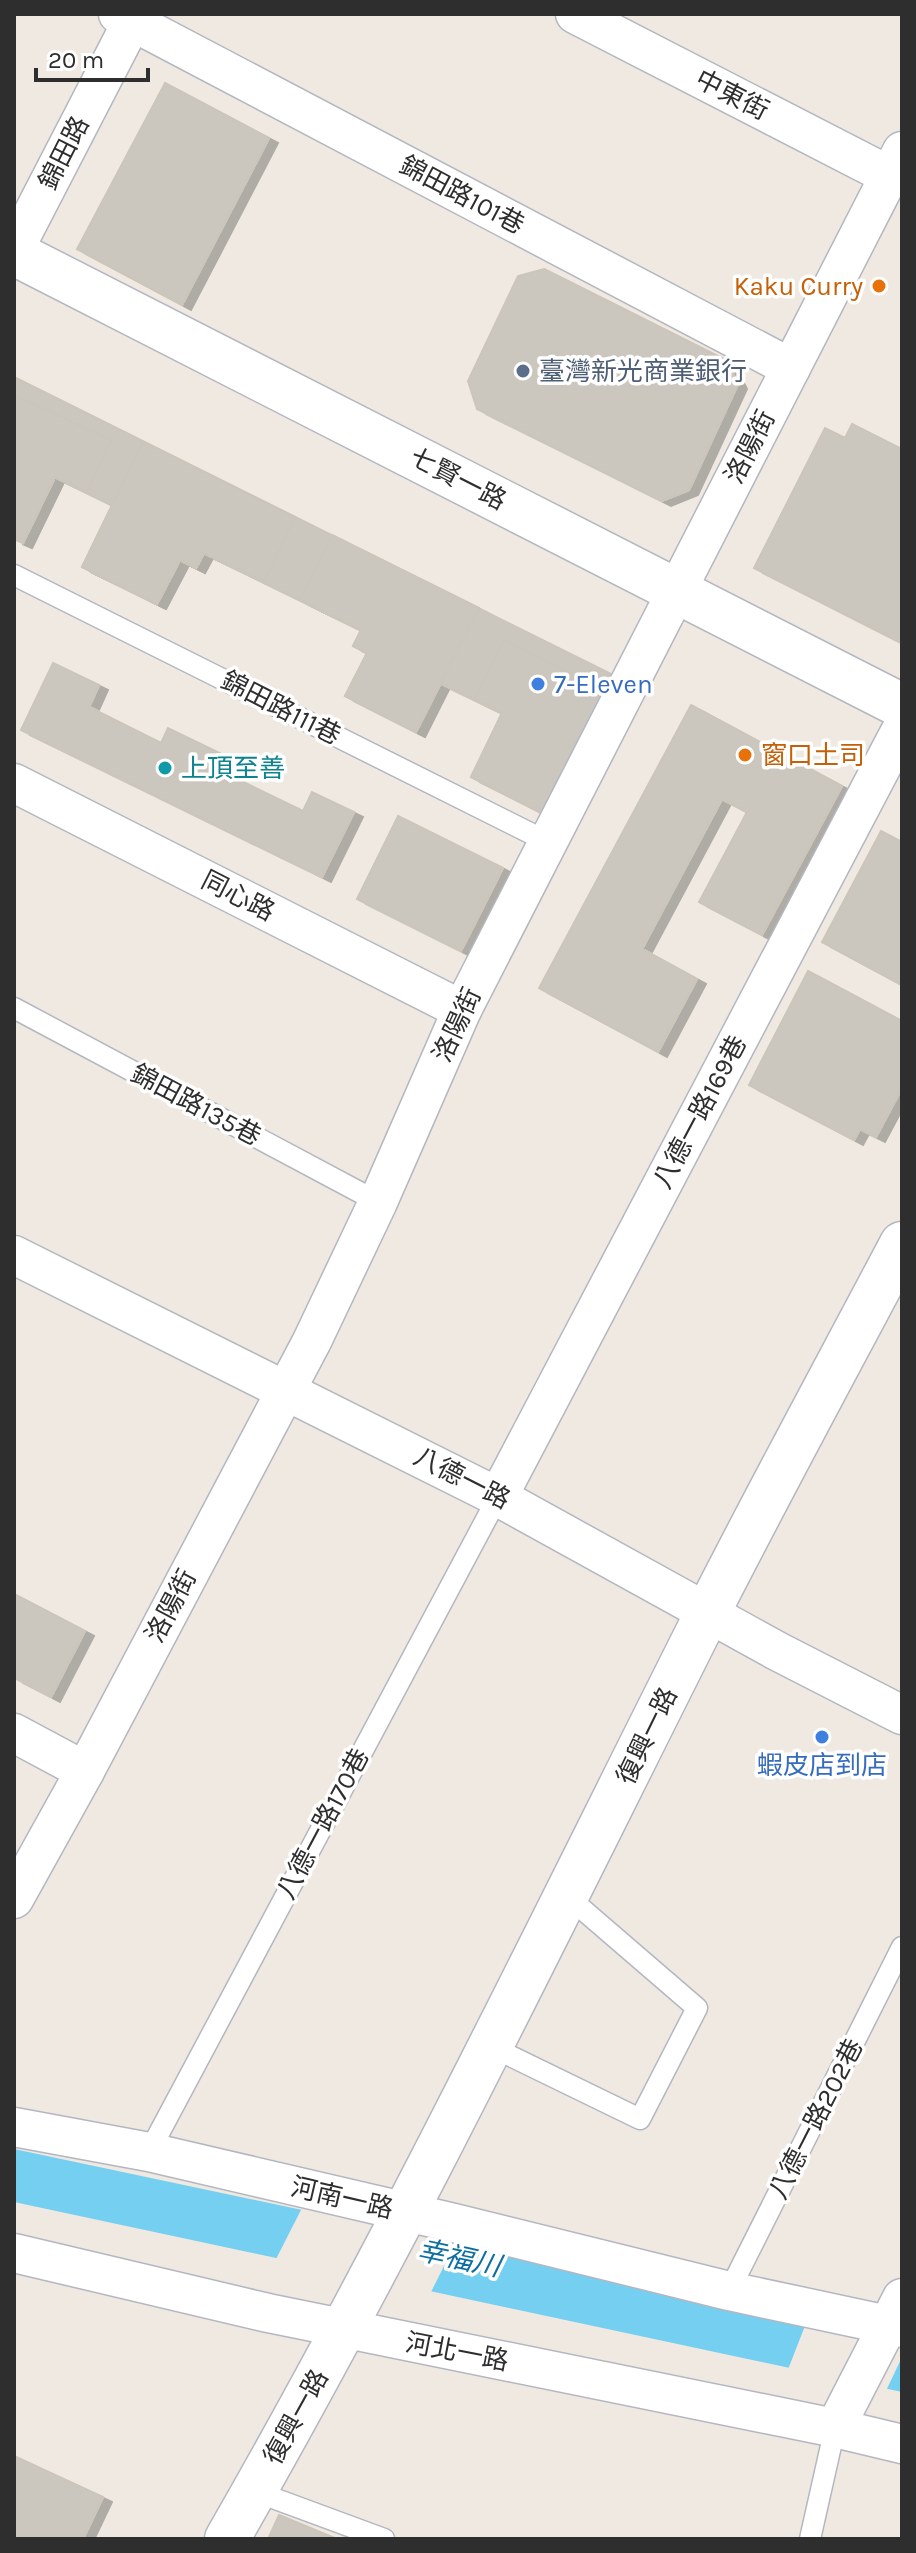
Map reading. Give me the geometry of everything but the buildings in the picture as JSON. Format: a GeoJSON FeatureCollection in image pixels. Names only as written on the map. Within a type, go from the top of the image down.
{"type":"FeatureCollection","features":[{"type":"Feature","properties":{"kind":"street","name":"中東街"},"geometry":{"type":"LineString","coordinates":[[575,14],[896,164]]}},
{"type":"Feature","properties":{"kind":"street","name":"錦田路"},"geometry":{"type":"LineString","coordinates":[[14,252],[129,16]]}},
{"type":"Feature","properties":{"kind":"street","name":"錦田路101巷"},"geometry":{"type":"LineString","coordinates":[[129,16],[791,368]]}},
{"type":"Feature","properties":{"kind":"street","name":"洛陽街"},"geometry":{"type":"LineString","coordinates":[[14,1899],[312,1341],[378,1202],[462,1010],[896,164]]}},
{"type":"Feature","properties":{"kind":"street","name":"七賢一路"},"geometry":{"type":"LineString","coordinates":[[14,252],[902,706]]}},
{"type":"Feature","properties":{"kind":"street","name":"八德一路169巷"},"geometry":{"type":"LineString","coordinates":[[498,1497],[902,728]]}},
{"type":"Feature","properties":{"kind":"street","name":"同心路"},"geometry":{"type":"LineString","coordinates":[[14,783],[462,1010]]}},
{"type":"Feature","properties":{"kind":"street","name":"復興一路"},"geometry":{"type":"LineString","coordinates":[[227,2539],[354,2311],[709,1612],[902,1244]]}},
{"type":"Feature","properties":{"kind":"street","name":"八德一路"},"geometry":{"type":"LineString","coordinates":[[14,1255],[498,1497],[777,1651],[902,1715]]}},
{"type":"Feature","properties":{"kind":"street"},"geometry":{"type":"LineString","coordinates":[[14,1733],[85,1771]]}},
{"type":"Feature","properties":{"kind":"street","name":"河南一路"},"geometry":{"type":"LineString","coordinates":[[14,2127],[149,2152],[400,2221],[729,2291],[897,2317]]}},
{"type":"Feature","properties":{"kind":"street","name":"河北一路"},"geometry":{"type":"LineString","coordinates":[[14,2253],[268,2313],[354,2311],[902,2444]]}},
{"type":"Feature","properties":{"kind":"street"},"geometry":{"type":"LineString","coordinates":[[835,2428],[897,2317]]}},
{"type":"Feature","properties":{"kind":"lane","name":"錦田路111巷"},"geometry":{"type":"LineString","coordinates":[[14,575],[548,842]]}},
{"type":"Feature","properties":{"kind":"lane","name":"錦田路135巷"},"geometry":{"type":"LineString","coordinates":[[14,1008],[378,1202]]}},
{"type":"Feature","properties":{"kind":"lane","name":"八德一路170巷"},"geometry":{"type":"LineString","coordinates":[[149,2152],[498,1497]]}},
{"type":"Feature","properties":{"kind":"lane"},"geometry":{"type":"LineString","coordinates":[[490,2046],[640,2119],[690,2022],[697,2008],[567,1896]]}},
{"type":"Feature","properties":{"kind":"lane","name":"八德一路202巷"},"geometry":{"type":"LineString","coordinates":[[729,2291],[902,1947]]}},
{"type":"Feature","properties":{"kind":"lane"},"geometry":{"type":"LineString","coordinates":[[810,2539],[835,2428]]}},
{"type":"Feature","properties":{"kind":"lane"},"geometry":{"type":"LineString","coordinates":[[254,2491],[384,2539]]}},
{"type":"Feature","properties":{"kind":"water","name":"幸福川"},"geometry":{"type":"Polygon","coordinates":[[[14,2149],[902,2337],[902,2392],[14,2202],[14,2149]]]}},
{"type":"Feature","properties":{"kind":"pier"},"geometry":{"type":"Polygon","coordinates":[[[303,2206],[458,2238],[429,2296],[274,2263],[303,2206]]]}},
{"type":"Feature","properties":{"kind":"pier"},"geometry":{"type":"Polygon","coordinates":[[[810,2313],[902,2333],[902,2357],[885,2393],[787,2372],[810,2313]]]}},
{"type":"Feature","properties":{"kind":"place","name":"Kaku Curry"},"geometry":{"type":"Point","coordinates":[879,286]}},
{"type":"Feature","properties":{"kind":"place","name":"臺灣新光商業銀行"},"geometry":{"type":"Point","coordinates":[523,371]}},
{"type":"Feature","properties":{"kind":"place","name":"7-Eleven"},"geometry":{"type":"Point","coordinates":[538,684]}},
{"type":"Feature","properties":{"kind":"place","name":"窗口土司"},"geometry":{"type":"Point","coordinates":[745,755]}},
{"type":"Feature","properties":{"kind":"place","name":"上頂至善"},"geometry":{"type":"Point","coordinates":[165,768]}},
{"type":"Feature","properties":{"kind":"place","name":"蝦皮店到店"},"geometry":{"type":"Point","coordinates":[822,1737]}}]}
